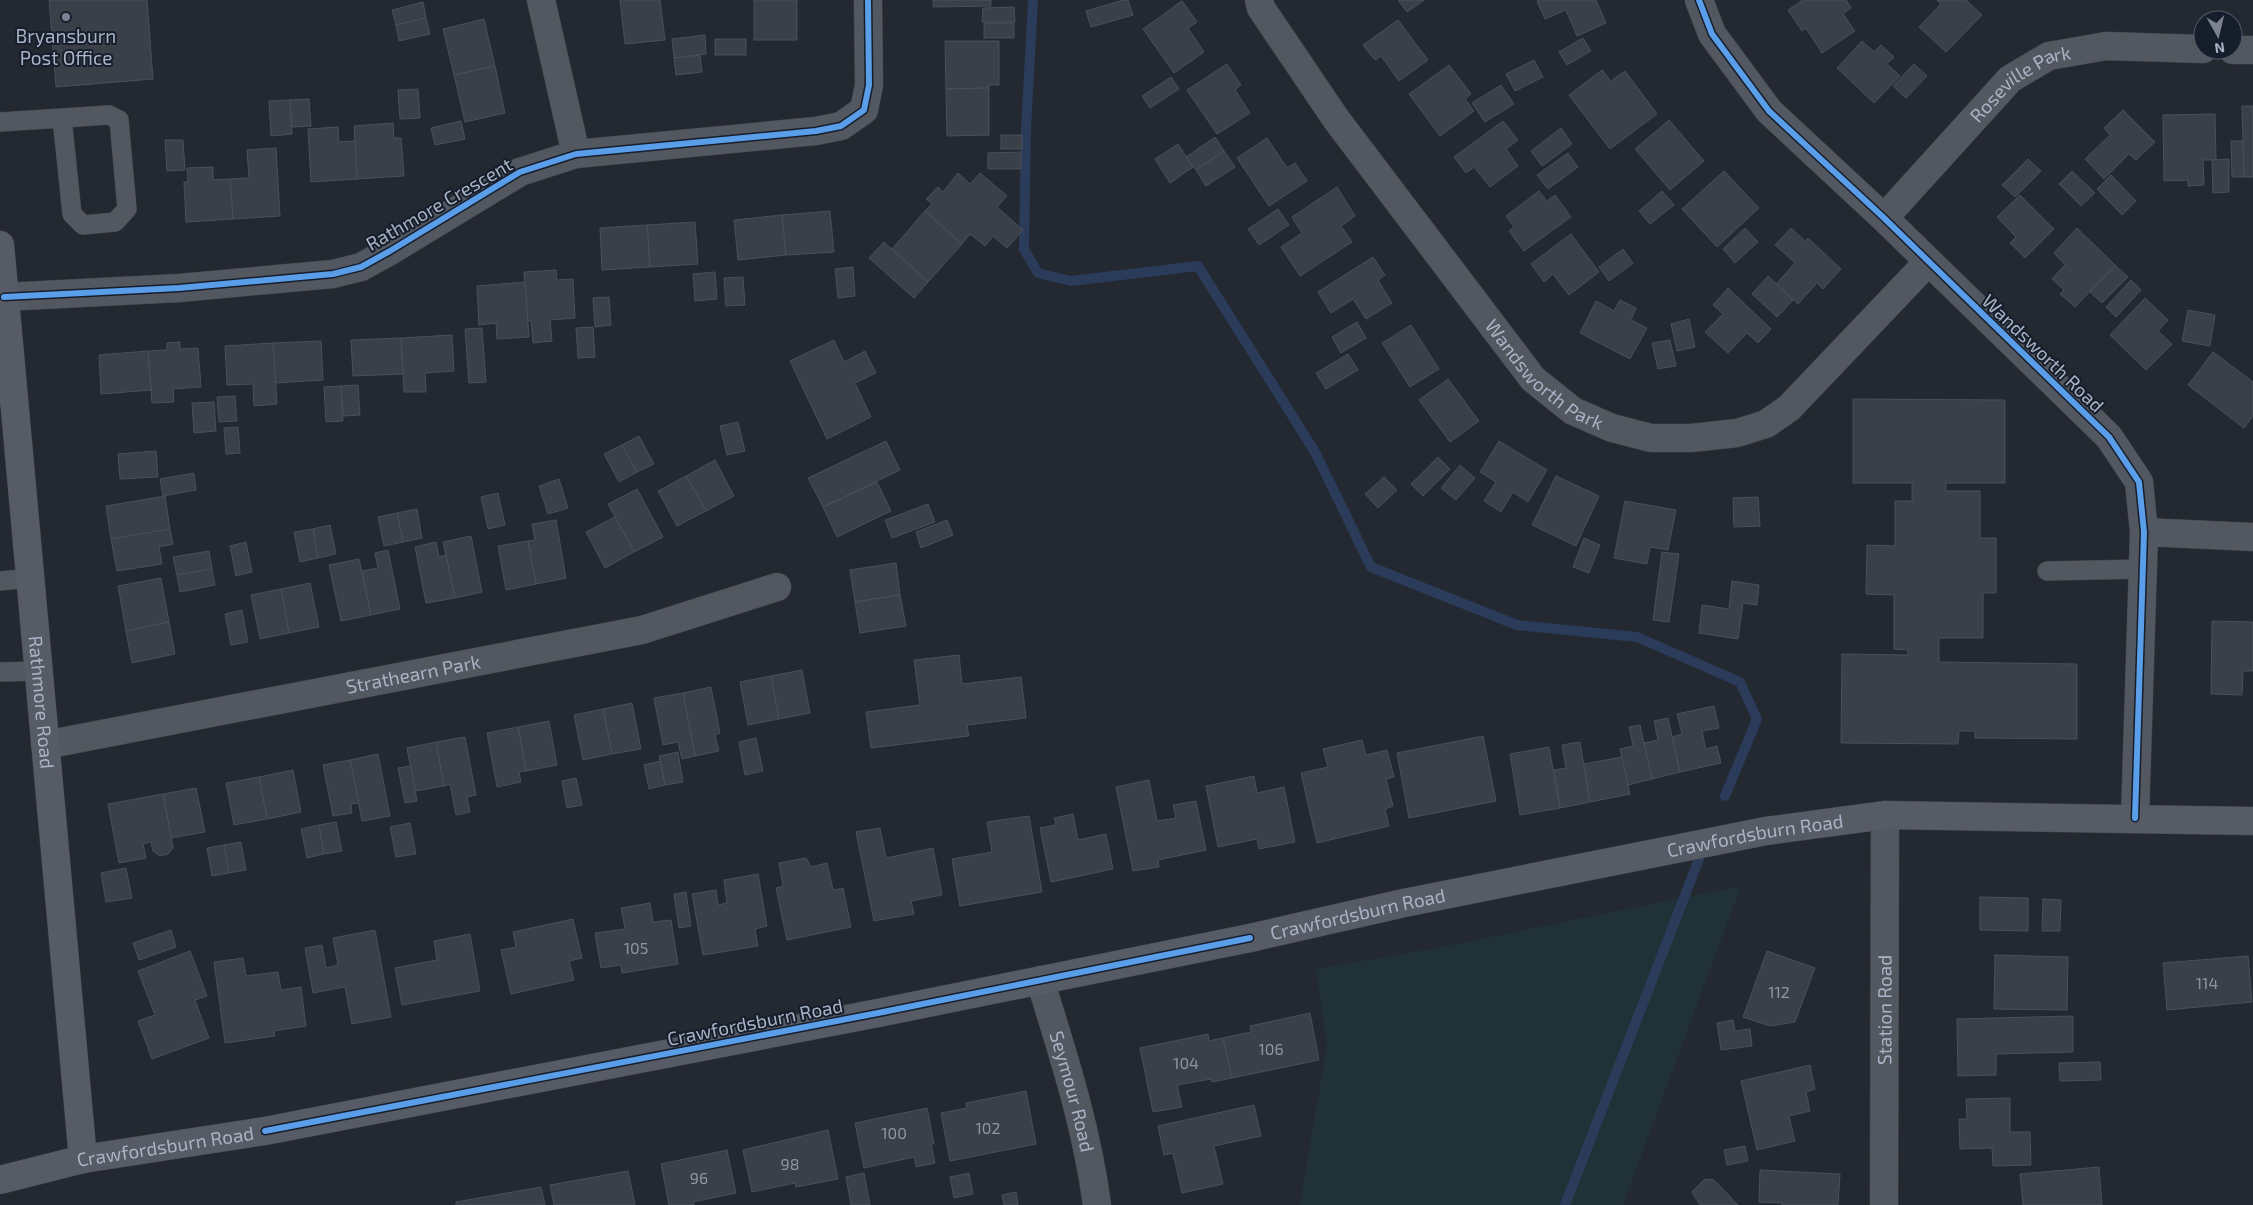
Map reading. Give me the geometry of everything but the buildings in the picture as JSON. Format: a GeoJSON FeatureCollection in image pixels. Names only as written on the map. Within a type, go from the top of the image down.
{"type":"FeatureCollection","features":[{"type":"Feature","properties":{"kind":"main road","name":"Rathmore Road"},"geometry":{"type":"LineString","coordinates":[[0,245],[83,1159]]}},
{"type":"Feature","properties":{"kind":"main road","name":"Crawfordsburn Road"},"geometry":{"type":"LineString","coordinates":[[0,1180],[83,1159],[265,1130],[878,1014],[1250,938],[1404,902],[1766,831],[1885,815],[2253,821]]}},
{"type":"Feature","properties":{"kind":"street"},"geometry":{"type":"LineString","coordinates":[[542,0],[576,154]]}},
{"type":"Feature","properties":{"kind":"street","name":"Rathmore Crescent"},"geometry":{"type":"LineString","coordinates":[[4,297],[179,288],[333,274],[361,267],[520,172],[576,154],[718,142],[840,126],[864,110],[869,85],[868,0]]}},
{"type":"Feature","properties":{"kind":"street","name":"Wandsworth Park"},"geometry":{"type":"LineString","coordinates":[[1259,0],[1261,8],[1336,119],[1532,379],[1573,411],[1612,428],[1651,438],[1691,438],[1736,433],[1766,424],[1789,408],[1928,262]]}},
{"type":"Feature","properties":{"kind":"street","name":"Wandsworth Road"},"geometry":{"type":"LineString","coordinates":[[1699,0],[1712,34],[1769,110],[1884,218],[2109,437],[2139,482],[2144,532],[2135,818]]}},
{"type":"Feature","properties":{"kind":"street","name":"Roseville Park"},"geometry":{"type":"LineString","coordinates":[[1884,218],[2010,78],[2049,56],[2106,46],[2193,49]]}},
{"type":"Feature","properties":{"kind":"street"},"geometry":{"type":"LineString","coordinates":[[2144,532],[2253,537]]}},
{"type":"Feature","properties":{"kind":"street","name":"Strathearn Park"},"geometry":{"type":"LineString","coordinates":[[45,745],[642,630],[778,588]]}},
{"type":"Feature","properties":{"kind":"street","name":"Station Road"},"geometry":{"type":"LineString","coordinates":[[1884,1205],[1885,815]]}},
{"type":"Feature","properties":{"kind":"street","name":"Seymour Road"},"geometry":{"type":"LineString","coordinates":[[1040,980],[1076,1101],[1097,1205]]}},
{"type":"Feature","properties":{"kind":"lane"},"geometry":{"type":"LineString","coordinates":[[0,122],[62,118],[109,115],[119,120],[127,209],[115,222],[83,225],[72,214],[62,118]]}},
{"type":"Feature","properties":{"kind":"lane"},"geometry":{"type":"LineString","coordinates":[[2047,571],[2142,569]]}},
{"type":"Feature","properties":{"kind":"lane"},"geometry":{"type":"LineString","coordinates":[[0,581],[30,578]]}},
{"type":"Feature","properties":{"kind":"lane"},"geometry":{"type":"LineString","coordinates":[[0,672],[38,671]]}},
{"type":"Feature","properties":{"kind":"shaded area"},"geometry":{"type":"Polygon","coordinates":[[[1741,886],[1623,1205],[1300,1205],[1327,1045],[1316,969],[1431,949],[1741,886]]]}},
{"type":"Feature","properties":{"kind":"waterway"},"geometry":{"type":"LineString","coordinates":[[1033,0],[1026,129],[1024,249],[1038,273],[1071,281],[1198,266],[1315,452],[1371,567],[1517,625],[1637,637],[1740,682],[1757,719],[1725,796]]}},
{"type":"Feature","properties":{"kind":"waterway"},"geometry":{"type":"LineString","coordinates":[[1565,1205],[1699,859]]}},
{"type":"Feature","properties":{"kind":"cycle path"},"geometry":{"type":"LineString","coordinates":[[4,297],[179,288],[333,274],[361,267],[520,172],[576,154],[816,131],[841,126],[864,110],[869,85],[868,0]]}},
{"type":"Feature","properties":{"kind":"cycle path"},"geometry":{"type":"LineString","coordinates":[[1699,0],[1712,34],[1769,111],[1884,218],[2109,437],[2139,482],[2144,532],[2135,818]]}},
{"type":"Feature","properties":{"kind":"cycle path"},"geometry":{"type":"LineString","coordinates":[[265,1131],[878,1013],[1250,938]]}},
{"type":"Feature","properties":{"kind":"place","name":"Bryansburn Post Office"},"geometry":{"type":"Point","coordinates":[66,17]}}]}
